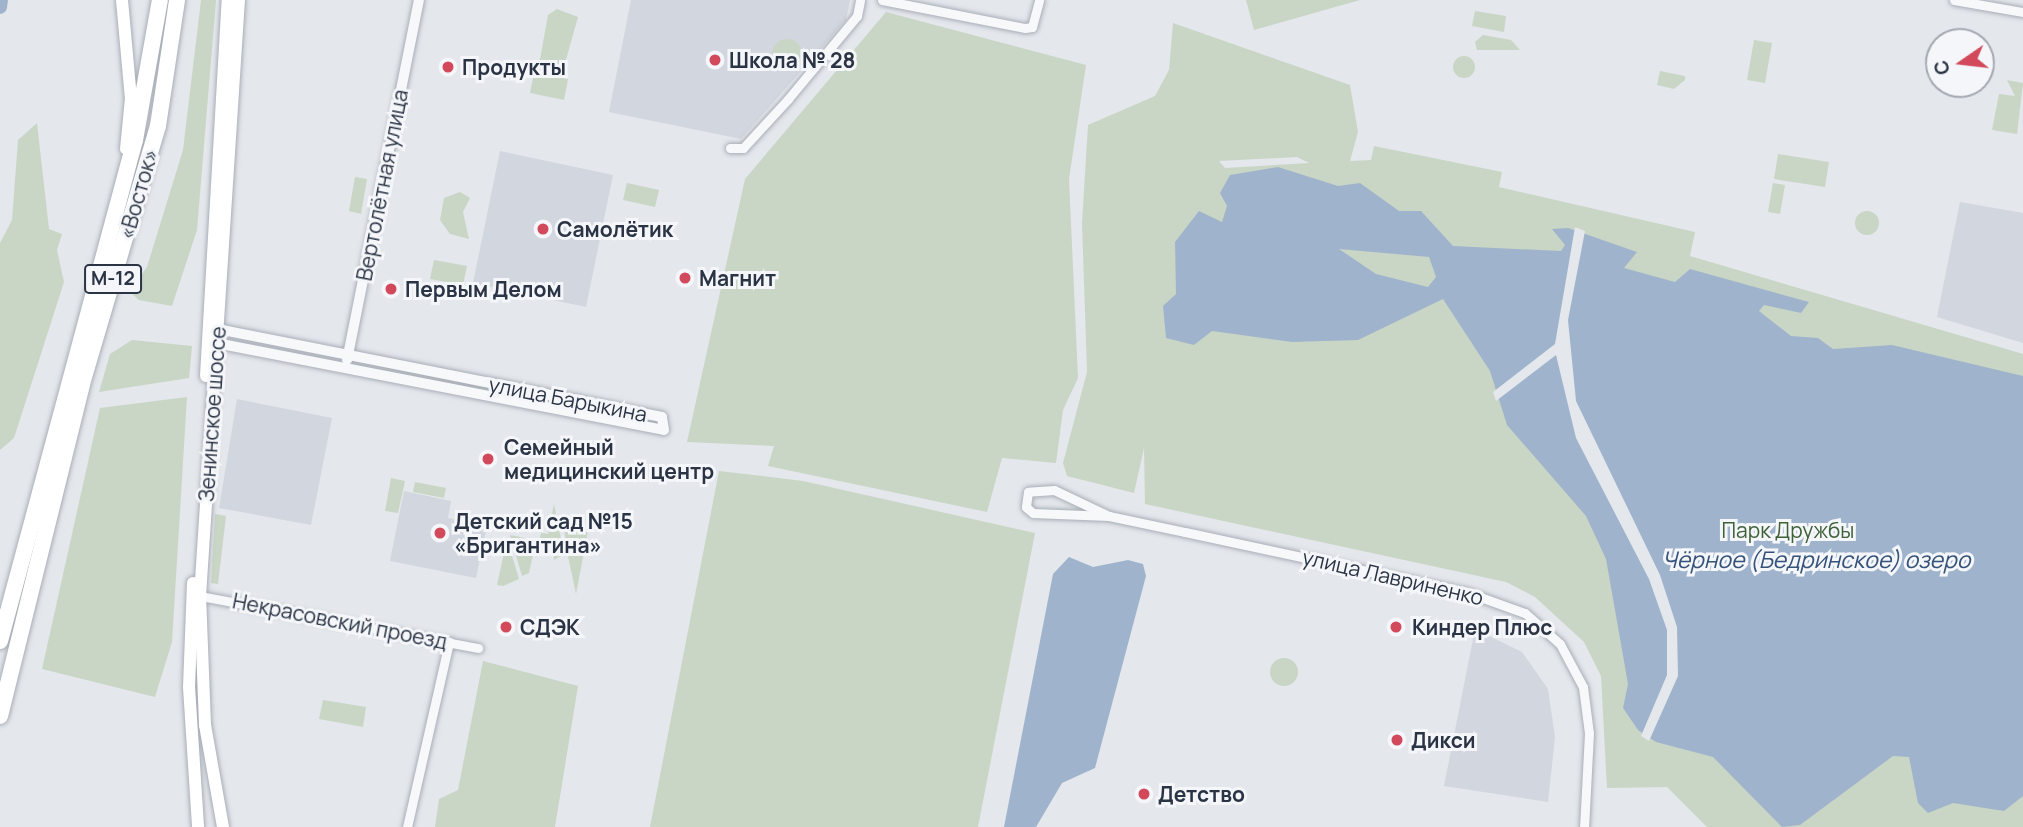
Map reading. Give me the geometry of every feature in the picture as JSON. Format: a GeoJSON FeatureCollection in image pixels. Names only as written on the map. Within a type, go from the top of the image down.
{"type":"FeatureCollection","features":[{"type":"Feature","properties":{"kind":"highway","name":"«Восток»"},"geometry":{"type":"LineString","coordinates":[[0,641],[71,362],[144,102],[160,0]]}},
{"type":"Feature","properties":{"kind":"highway","name":"«Восток»"},"geometry":{"type":"LineString","coordinates":[[0,716],[82,384],[158,126],[177,0]]}},
{"type":"Feature","properties":{"kind":"main road"},"geometry":{"type":"LineString","coordinates":[[121,188],[131,98],[122,0]]}},
{"type":"Feature","properties":{"kind":"main road"},"geometry":{"type":"LineString","coordinates":[[213,328],[229,0]]}},
{"type":"Feature","properties":{"kind":"main road","name":"Зенинское шоссе"},"geometry":{"type":"LineString","coordinates":[[198,827],[189,638],[239,0]]}},
{"type":"Feature","properties":{"kind":"main road","name":"Зенинское шоссе"},"geometry":{"type":"LineString","coordinates":[[212,342],[200,596],[205,725],[223,827]]}},
{"type":"Feature","properties":{"kind":"street","name":"Вертолётная улица"},"geometry":{"type":"LineString","coordinates":[[345,370],[419,0]]}},
{"type":"Feature","properties":{"kind":"street"},"geometry":{"type":"LineString","coordinates":[[730,148],[743,148],[788,99],[857,16],[860,0]]}},
{"type":"Feature","properties":{"kind":"street"},"geometry":{"type":"LineString","coordinates":[[883,0],[1026,28],[1032,27],[1038,0]]}},
{"type":"Feature","properties":{"kind":"street"},"geometry":{"type":"LineString","coordinates":[[1954,0],[2023,12]]}},
{"type":"Feature","properties":{"kind":"street","name":"улица Барыкина"},"geometry":{"type":"LineString","coordinates":[[212,342],[664,430],[662,417],[213,328]]}},
{"type":"Feature","properties":{"kind":"street"},"geometry":{"type":"LineString","coordinates":[[1054,491],[1109,516],[1032,513],[1026,507],[1028,492],[1054,491]]}},
{"type":"Feature","properties":{"kind":"street","name":"улица Лавриненко"},"geometry":{"type":"LineString","coordinates":[[1109,516],[1469,593],[1524,613],[1560,644],[1583,687],[1589,733],[1584,827]]}},
{"type":"Feature","properties":{"kind":"street","name":"Некрасовский проезд"},"geometry":{"type":"LineString","coordinates":[[200,596],[478,648]]}},
{"type":"Feature","properties":{"kind":"street"},"geometry":{"type":"LineString","coordinates":[[407,827],[449,642]]}},
{"type":"Feature","properties":{"kind":"shaded area","name":"Школа № 28"},"geometry":{"type":"Polygon","coordinates":[[[631,0],[850,0],[846,20],[741,139],[609,112],[631,0]]]}},
{"type":"Feature","properties":{"kind":"shaded area","name":"Самолётик"},"geometry":{"type":"Polygon","coordinates":[[[500,151],[613,175],[586,307],[473,283],[500,151]]]}},
{"type":"Feature","properties":{"kind":"shaded area"},"geometry":{"type":"Polygon","coordinates":[[[1960,202],[2023,213],[2023,343],[1937,317],[1960,202]]]}},
{"type":"Feature","properties":{"kind":"shaded area"},"geometry":{"type":"Polygon","coordinates":[[[237,399],[332,418],[311,525],[219,508],[237,399]]]}},
{"type":"Feature","properties":{"kind":"shaded area","name":"Детский сад №15 «Бригантина»"},"geometry":{"type":"Polygon","coordinates":[[[404,491],[451,501],[448,518],[487,526],[476,578],[390,561],[404,491]]]}},
{"type":"Feature","properties":{"kind":"shaded area"},"geometry":{"type":"Polygon","coordinates":[[[1475,629],[1522,652],[1548,689],[1555,737],[1548,802],[1444,786],[1475,629]]]}},
{"type":"Feature","properties":{"kind":"green space"},"geometry":{"type":"Polygon","coordinates":[[[201,0],[216,0],[197,230],[172,306],[139,300],[130,292],[147,267],[183,150],[201,0]]]}},
{"type":"Feature","properties":{"kind":"green space"},"geometry":{"type":"Polygon","coordinates":[[[1246,0],[1360,0],[1254,30],[1246,0]]]}},
{"type":"Feature","properties":{"kind":"green space"},"geometry":{"type":"Polygon","coordinates":[[[557,9],[578,17],[562,74],[539,65],[548,15],[557,9]]]}},
{"type":"Feature","properties":{"kind":"green space"},"geometry":{"type":"Polygon","coordinates":[[[1475,11],[1506,16],[1504,32],[1472,26],[1475,11]]]}},
{"type":"Feature","properties":{"kind":"green space"},"geometry":{"type":"Polygon","coordinates":[[[886,12],[1086,65],[1069,179],[1078,378],[1063,410],[1056,463],[1002,458],[987,512],[768,466],[774,446],[687,442],[745,179],[886,12]]]}},
{"type":"Feature","properties":{"kind":"green space","name":"Парк Дружбы"},"geometry":{"type":"Polygon","coordinates":[[[1173,23],[1350,85],[1358,132],[1350,161],[1371,160],[1374,146],[1502,172],[1499,187],[1695,232],[1690,256],[2023,354],[2023,827],[1707,827],[1667,787],[1607,788],[1601,676],[1584,642],[1535,597],[1506,582],[1145,504],[1144,448],[1134,493],[1067,476],[1063,463],[1087,372],[1082,223],[1088,125],[1155,96],[1169,70],[1173,23]],[[1297,157],[1219,161],[1225,168],[1309,163],[1297,157]]]}},
{"type":"Feature","properties":{"kind":"green space"},"geometry":{"type":"Polygon","coordinates":[[[1483,35],[1511,40],[1520,50],[1477,50],[1475,42],[1483,35]]]}},
{"type":"Feature","properties":{"kind":"green space"},"geometry":{"type":"Polygon","coordinates":[[[787,39],[793,40],[801,48],[801,60],[793,68],[787,69],[781,68],[773,60],[772,54],[773,48],[781,40],[787,39]]]}},
{"type":"Feature","properties":{"kind":"green space"},"geometry":{"type":"Polygon","coordinates":[[[1754,40],[1772,43],[1765,83],[1747,80],[1754,40]]]}},
{"type":"Feature","properties":{"kind":"green space"},"geometry":{"type":"Polygon","coordinates":[[[1464,56],[1472,59],[1475,67],[1472,75],[1464,78],[1456,75],[1453,67],[1456,59],[1464,56]]]}},
{"type":"Feature","properties":{"kind":"green space"},"geometry":{"type":"Polygon","coordinates":[[[1660,71],[1685,76],[1685,80],[1674,89],[1657,85],[1660,71]]]}},
{"type":"Feature","properties":{"kind":"green space"},"geometry":{"type":"Polygon","coordinates":[[[534,73],[568,79],[564,100],[530,93],[534,73]]]}},
{"type":"Feature","properties":{"kind":"green space"},"geometry":{"type":"Polygon","coordinates":[[[2007,80],[2023,83],[2017,134],[1992,130],[1999,94],[2015,96],[2007,80]]]}},
{"type":"Feature","properties":{"kind":"green space"},"geometry":{"type":"Polygon","coordinates":[[[37,123],[49,229],[62,234],[57,250],[64,282],[14,438],[0,450],[0,243],[12,220],[18,140],[37,123]]]}},
{"type":"Feature","properties":{"kind":"green space"},"geometry":{"type":"Polygon","coordinates":[[[1778,154],[1829,162],[1825,187],[1774,179],[1778,154]]]}},
{"type":"Feature","properties":{"kind":"green space"},"geometry":{"type":"Polygon","coordinates":[[[355,177],[367,179],[361,214],[349,211],[355,177]]]}},
{"type":"Feature","properties":{"kind":"green space"},"geometry":{"type":"Polygon","coordinates":[[[627,183],[659,190],[655,207],[623,200],[627,183]]]}},
{"type":"Feature","properties":{"kind":"green space"},"geometry":{"type":"Polygon","coordinates":[[[1773,183],[1785,185],[1780,214],[1768,212],[1773,183]]]}},
{"type":"Feature","properties":{"kind":"green space"},"geometry":{"type":"Polygon","coordinates":[[[460,192],[470,198],[463,212],[469,239],[450,234],[440,220],[444,198],[460,192]]]}},
{"type":"Feature","properties":{"kind":"green space"},"geometry":{"type":"Polygon","coordinates":[[[1867,211],[1878,218],[1879,223],[1872,234],[1867,235],[1856,228],[1855,223],[1862,212],[1867,211]]]}},
{"type":"Feature","properties":{"kind":"green space"},"geometry":{"type":"Polygon","coordinates":[[[434,260],[467,266],[463,285],[430,279],[434,260]]]}},
{"type":"Feature","properties":{"kind":"green space"},"geometry":{"type":"Polygon","coordinates":[[[132,340],[192,346],[189,378],[99,392],[110,354],[132,340]]]}},
{"type":"Feature","properties":{"kind":"green space"},"geometry":{"type":"Polygon","coordinates":[[[362,363],[652,421],[650,425],[362,363]]]}},
{"type":"Feature","properties":{"kind":"green space"},"geometry":{"type":"Polygon","coordinates":[[[187,397],[172,642],[155,697],[42,669],[100,408],[187,397]]]}},
{"type":"Feature","properties":{"kind":"green space"},"geometry":{"type":"Polygon","coordinates":[[[719,471],[803,481],[1035,533],[978,827],[650,827],[719,471]]]}},
{"type":"Feature","properties":{"kind":"green space"},"geometry":{"type":"Polygon","coordinates":[[[391,478],[405,481],[398,513],[385,511],[391,478]]]}},
{"type":"Feature","properties":{"kind":"green space"},"geometry":{"type":"Polygon","coordinates":[[[415,482],[446,488],[444,498],[413,492],[415,482]]]}},
{"type":"Feature","properties":{"kind":"green space"},"geometry":{"type":"Polygon","coordinates":[[[554,504],[564,554],[554,560],[551,544],[539,542],[541,533],[548,534],[554,504]]]}},
{"type":"Feature","properties":{"kind":"green space"},"geometry":{"type":"Polygon","coordinates":[[[215,514],[226,516],[218,584],[211,583],[215,514]]]}},
{"type":"Feature","properties":{"kind":"green space"},"geometry":{"type":"Polygon","coordinates":[[[563,524],[589,525],[586,542],[568,552],[563,524]]]}},
{"type":"Feature","properties":{"kind":"green space"},"geometry":{"type":"Polygon","coordinates":[[[510,535],[525,538],[534,550],[529,573],[522,576],[510,535]]]}},
{"type":"Feature","properties":{"kind":"green space"},"geometry":{"type":"Polygon","coordinates":[[[507,539],[519,579],[503,586],[497,585],[507,539]]]}},
{"type":"Feature","properties":{"kind":"green space"},"geometry":{"type":"Polygon","coordinates":[[[585,547],[576,594],[568,556],[585,547]]]}},
{"type":"Feature","properties":{"kind":"green space"},"geometry":{"type":"Polygon","coordinates":[[[1284,658],[1294,662],[1298,672],[1294,682],[1284,686],[1274,682],[1270,672],[1274,662],[1284,658]]]}},
{"type":"Feature","properties":{"kind":"green space"},"geometry":{"type":"Polygon","coordinates":[[[483,661],[578,686],[555,827],[435,827],[439,799],[458,790],[483,661]]]}},
{"type":"Feature","properties":{"kind":"green space"},"geometry":{"type":"Polygon","coordinates":[[[323,700],[366,707],[363,727],[319,719],[323,700]]]}},
{"type":"Feature","properties":{"kind":"water","name":"Чёрное (Бедринское) озеро"},"geometry":{"type":"Polygon","coordinates":[[[1278,167],[1338,186],[1360,183],[1399,211],[1421,211],[1453,246],[1561,251],[1565,245],[1552,229],[1568,228],[1637,252],[1624,268],[1675,282],[1690,269],[1809,302],[1801,313],[1764,305],[1759,311],[1791,336],[1818,338],[1833,349],[1892,345],[2023,376],[2023,796],[2004,811],[1953,803],[1928,813],[1918,803],[1909,757],[1893,756],[1800,825],[1782,827],[1713,757],[1656,742],[1638,730],[1623,708],[1628,684],[1606,559],[1586,516],[1507,425],[1490,371],[1443,299],[1358,340],[1292,342],[1212,331],[1194,345],[1166,338],[1163,306],[1176,294],[1175,242],[1199,211],[1222,222],[1227,206],[1220,193],[1230,175],[1278,167]],[[1339,249],[1376,274],[1428,287],[1436,277],[1429,257],[1339,249]]]}},
{"type":"Feature","properties":{"kind":"water"},"geometry":{"type":"Polygon","coordinates":[[[1069,557],[1093,567],[1128,560],[1143,564],[1146,576],[1095,768],[1062,783],[1036,827],[1004,827],[1053,574],[1069,557]]]}},
{"type":"Feature","properties":{"kind":"pier"},"geometry":{"type":"Polygon","coordinates":[[[1575,227],[1585,231],[1568,320],[1576,401],[1660,575],[1677,627],[1678,676],[1649,741],[1641,736],[1667,675],[1667,630],[1649,579],[1576,438],[1556,355],[1496,401],[1493,392],[1555,344],[1575,227]]]}},
{"type":"Feature","properties":{"kind":"waterway"},"geometry":{"type":"LineString","coordinates":[[0,7],[1,0]]}},
{"type":"Feature","properties":{"kind":"place","name":"Школа № 28"},"geometry":{"type":"Point","coordinates":[715,60]}},
{"type":"Feature","properties":{"kind":"place","name":"Продукты"},"geometry":{"type":"Point","coordinates":[448,67]}},
{"type":"Feature","properties":{"kind":"place","name":"Самолётик"},"geometry":{"type":"Point","coordinates":[543,229]}},
{"type":"Feature","properties":{"kind":"place","name":"Магнит"},"geometry":{"type":"Point","coordinates":[685,278]}},
{"type":"Feature","properties":{"kind":"place","name":"Первым Делом"},"geometry":{"type":"Point","coordinates":[391,289]}},
{"type":"Feature","properties":{"kind":"place","name":"Семейный медицинский центр"},"geometry":{"type":"Point","coordinates":[488,459]}},
{"type":"Feature","properties":{"kind":"place","name":"Детский сад №15 «Бригантина»"},"geometry":{"type":"Point","coordinates":[440,533]}},
{"type":"Feature","properties":{"kind":"place","name":"СДЭК"},"geometry":{"type":"Point","coordinates":[506,627]}},
{"type":"Feature","properties":{"kind":"place","name":"Киндер Плюс"},"geometry":{"type":"Point","coordinates":[1396,627]}},
{"type":"Feature","properties":{"kind":"place","name":"Дикси"},"geometry":{"type":"Point","coordinates":[1397,740]}},
{"type":"Feature","properties":{"kind":"place","name":"Детство"},"geometry":{"type":"Point","coordinates":[1144,794]}}]}
